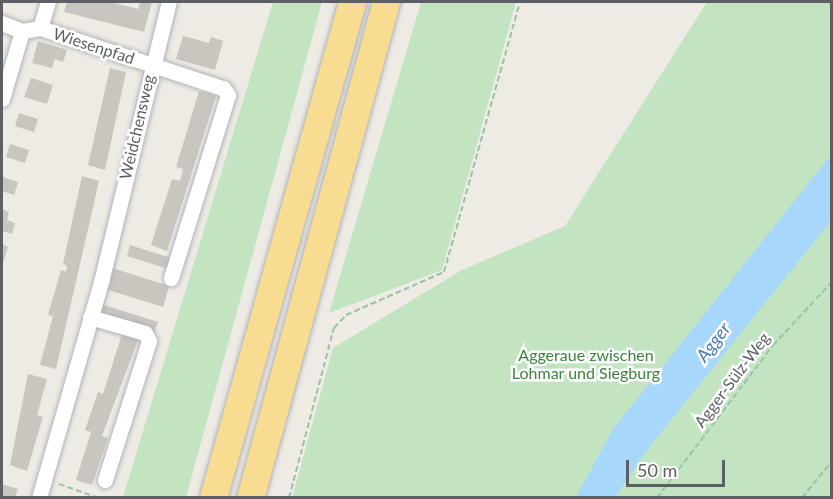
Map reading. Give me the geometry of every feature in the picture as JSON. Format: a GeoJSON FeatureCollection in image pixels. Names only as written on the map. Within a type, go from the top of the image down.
{"type":"FeatureCollection","features":[{"type":"Feature","properties":{"kind":"highway"},"geometry":{"type":"LineString","coordinates":[[213,498],[352,2]]}},
{"type":"Feature","properties":{"kind":"highway"},"geometry":{"type":"LineString","coordinates":[[250,498],[386,2]]}},
{"type":"Feature","properties":{"kind":"street"},"geometry":{"type":"LineString","coordinates":[[40,28],[48,2]]}},
{"type":"Feature","properties":{"kind":"street"},"geometry":{"type":"LineString","coordinates":[[151,64],[170,2]]}},
{"type":"Feature","properties":{"kind":"street"},"geometry":{"type":"LineString","coordinates":[[2,23],[22,31],[2,99]]}},
{"type":"Feature","properties":{"kind":"street","name":"Wiesenpfad"},"geometry":{"type":"LineString","coordinates":[[22,31],[40,28],[151,64]]}},
{"type":"Feature","properties":{"kind":"street","name":"Weidchensweg"},"geometry":{"type":"LineString","coordinates":[[39,498],[90,317],[151,64],[223,88],[228,95],[171,278]]}},
{"type":"Feature","properties":{"kind":"street"},"geometry":{"type":"LineString","coordinates":[[90,317],[145,333],[149,341],[105,480]]}},
{"type":"Feature","properties":{"kind":"path"},"geometry":{"type":"LineString","coordinates":[[290,498],[334,328],[346,315],[444,272],[520,2]]}},
{"type":"Feature","properties":{"kind":"path","name":"Agger-Sülz-Weg"},"geometry":{"type":"LineString","coordinates":[[657,498],[773,345],[831,282]]}},
{"type":"Feature","properties":{"kind":"path"},"geometry":{"type":"LineString","coordinates":[[802,498],[831,461]]}},
{"type":"Feature","properties":{"kind":"path"},"geometry":{"type":"LineString","coordinates":[[44,480],[99,498]]}},
{"type":"Feature","properties":{"kind":"green space"},"geometry":{"type":"Polygon","coordinates":[[[273,2],[322,2],[186,497],[123,497],[273,2]]]}},
{"type":"Feature","properties":{"kind":"green space"},"geometry":{"type":"Polygon","coordinates":[[[421,2],[516,2],[442,270],[329,313],[421,2]]]}},
{"type":"Feature","properties":{"kind":"green space","name":"Aggeraue zwischen Lohmar und Siegburg"},"geometry":{"type":"Polygon","coordinates":[[[707,2],[831,2],[831,497],[292,498],[333,348],[462,270],[565,226],[707,2]]]}},
{"type":"Feature","properties":{"kind":"water","name":"Agger"},"geometry":{"type":"Polygon","coordinates":[[[831,155],[831,221],[650,446],[615,497],[576,497],[613,429],[831,155]]]}},
{"type":"Feature","properties":{"kind":"building"},"geometry":{"type":"Polygon","coordinates":[[[67,2],[111,2],[138,9],[140,2],[152,2],[144,32],[64,12],[67,2]]]}},
{"type":"Feature","properties":{"kind":"building"},"geometry":{"type":"Polygon","coordinates":[[[183,36],[209,43],[211,37],[223,41],[215,70],[176,59],[183,36]]]}},
{"type":"Feature","properties":{"kind":"building"},"geometry":{"type":"Polygon","coordinates":[[[38,41],[67,50],[63,62],[55,59],[52,68],[32,63],[38,41]]]}},
{"type":"Feature","properties":{"kind":"building"},"geometry":{"type":"Polygon","coordinates":[[[110,68],[126,72],[105,170],[88,165],[110,68]]]}},
{"type":"Feature","properties":{"kind":"building"},"geometry":{"type":"Polygon","coordinates":[[[31,78],[53,85],[47,104],[24,97],[31,78]]]}},
{"type":"Feature","properties":{"kind":"building"},"geometry":{"type":"Polygon","coordinates":[[[199,91],[216,96],[167,251],[151,245],[172,179],[180,181],[183,169],[176,167],[199,91]]]}},
{"type":"Feature","properties":{"kind":"building"},"geometry":{"type":"Polygon","coordinates":[[[19,113],[38,119],[34,132],[15,126],[19,113]]]}},
{"type":"Feature","properties":{"kind":"building"},"geometry":{"type":"Polygon","coordinates":[[[10,144],[29,150],[25,163],[6,157],[10,144]]]}},
{"type":"Feature","properties":{"kind":"building"},"geometry":{"type":"Polygon","coordinates":[[[82,176],[99,181],[56,369],[40,365],[53,316],[48,315],[61,270],[66,272],[67,266],[63,264],[82,176]]]}},
{"type":"Feature","properties":{"kind":"building"},"geometry":{"type":"Polygon","coordinates":[[[2,177],[18,182],[14,195],[2,191],[2,177]]]}},
{"type":"Feature","properties":{"kind":"building"},"geometry":{"type":"Polygon","coordinates":[[[2,209],[9,212],[7,220],[15,223],[12,234],[2,231],[2,209]]]}},
{"type":"Feature","properties":{"kind":"building"},"geometry":{"type":"Polygon","coordinates":[[[2,244],[8,247],[2,266],[2,244]]]}},
{"type":"Feature","properties":{"kind":"building"},"geometry":{"type":"Polygon","coordinates":[[[130,245],[171,258],[168,269],[127,256],[130,245]]]}},
{"type":"Feature","properties":{"kind":"building"},"geometry":{"type":"Polygon","coordinates":[[[112,268],[169,286],[163,307],[105,289],[112,268]]]}},
{"type":"Feature","properties":{"kind":"building"},"geometry":{"type":"Polygon","coordinates":[[[101,304],[158,322],[154,333],[98,315],[101,304]]]}},
{"type":"Feature","properties":{"kind":"building"},"geometry":{"type":"Polygon","coordinates":[[[122,334],[138,340],[102,436],[108,438],[92,485],[76,480],[91,432],[85,430],[98,392],[103,394],[122,334]]]}},
{"type":"Feature","properties":{"kind":"building"},"geometry":{"type":"Polygon","coordinates":[[[28,374],[47,379],[37,415],[43,417],[27,471],[10,465],[28,374]]]}},
{"type":"Feature","properties":{"kind":"building"},"geometry":{"type":"Polygon","coordinates":[[[2,484],[18,489],[15,498],[2,498],[2,484]]]}}]}
